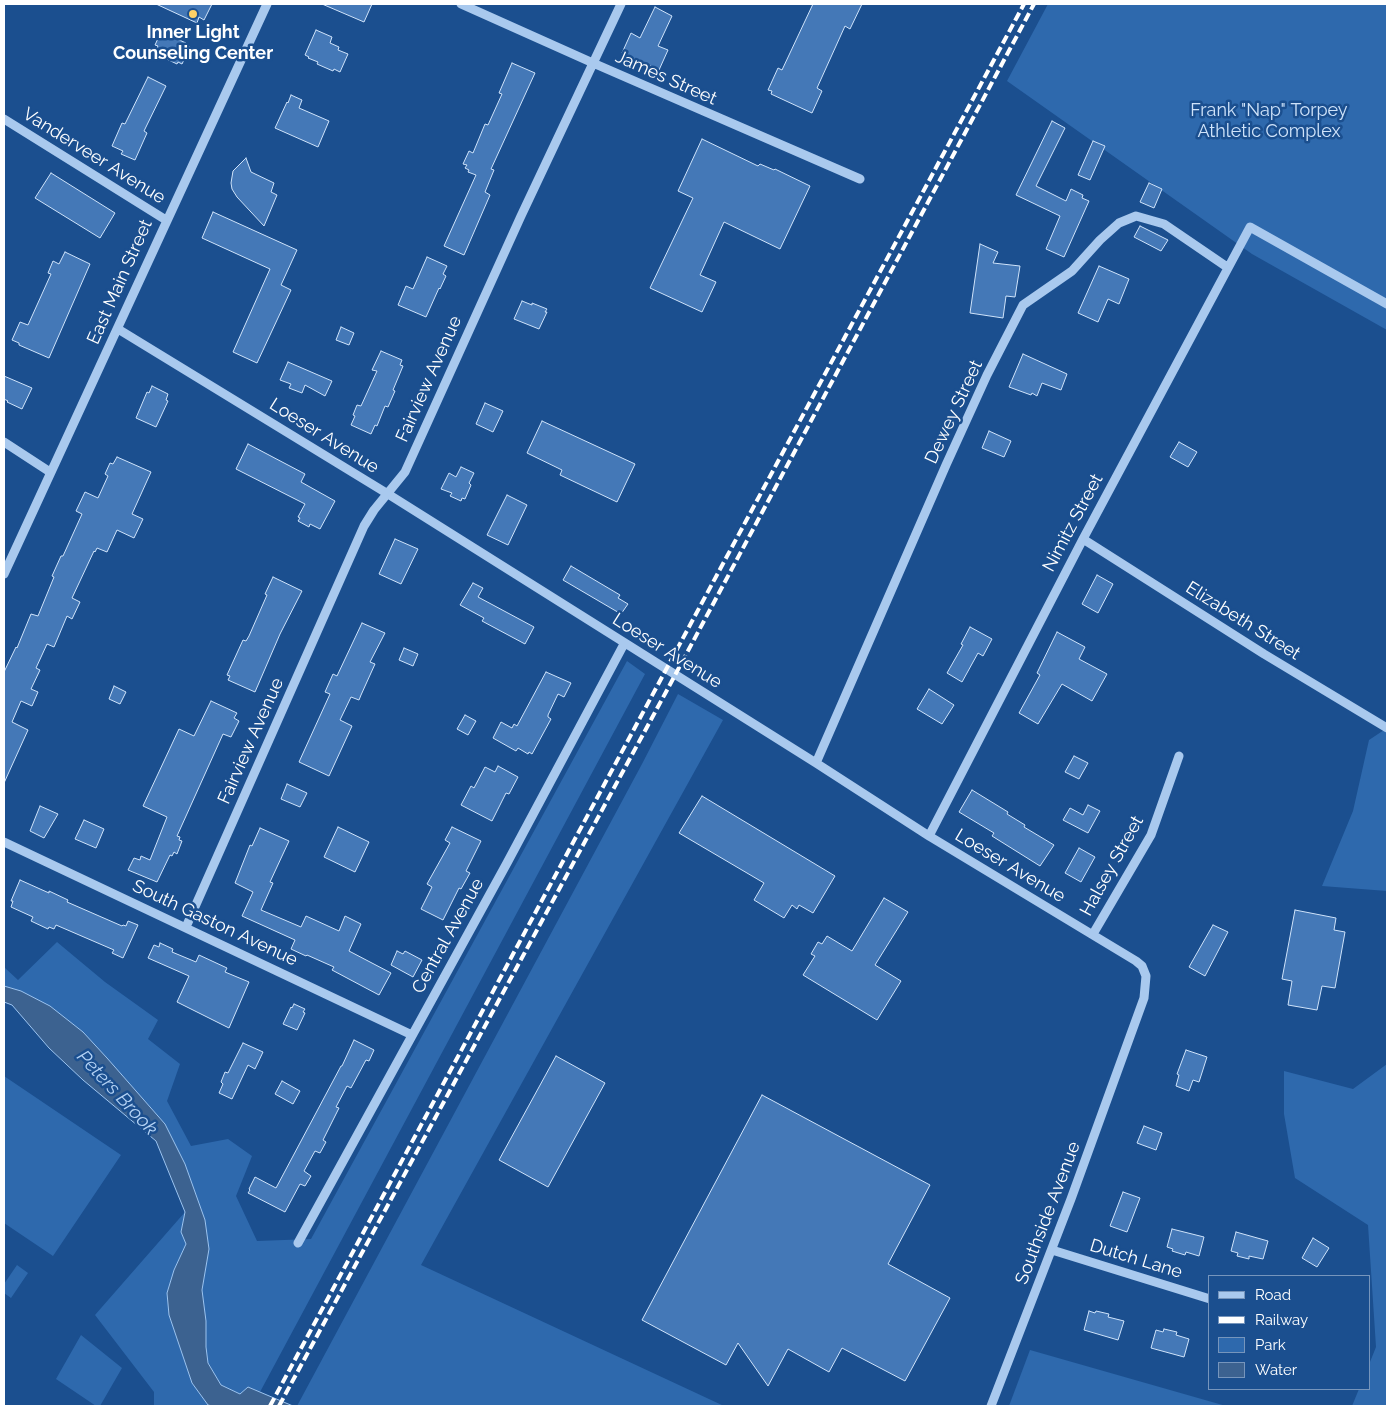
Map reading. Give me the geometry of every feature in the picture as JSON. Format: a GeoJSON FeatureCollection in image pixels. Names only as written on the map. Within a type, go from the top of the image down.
{"type":"FeatureCollection","features":[{"type":"Feature","properties":{"kind":"street","name":"East Main Street"},"geometry":{"type":"LineString","coordinates":[[4,574],[266,4]]}},
{"type":"Feature","properties":{"kind":"street","name":"James Street"},"geometry":{"type":"LineString","coordinates":[[461,4],[593,64],[860,179]]}},
{"type":"Feature","properties":{"kind":"street","name":"Fairview Avenue"},"geometry":{"type":"LineString","coordinates":[[186,926],[364,526],[374,510],[405,472],[517,225],[621,4]]}},
{"type":"Feature","properties":{"kind":"street","name":"Vanderveer Avenue"},"geometry":{"type":"LineString","coordinates":[[4,119],[166,220]]}},
{"type":"Feature","properties":{"kind":"street","name":"Dewey Street"},"geometry":{"type":"LineString","coordinates":[[816,763],[987,375],[1023,305],[1072,271],[1100,240],[1119,223],[1136,216],[1164,224],[1227,267]]}},
{"type":"Feature","properties":{"kind":"street","name":"Nimitz Street"},"geometry":{"type":"LineString","coordinates":[[930,836],[1083,539],[1227,267],[1250,228],[1387,304]]}},
{"type":"Feature","properties":{"kind":"street","name":"Loeser Avenue"},"geometry":{"type":"LineString","coordinates":[[118,328],[388,494],[930,836],[1136,960],[1142,966],[1146,976],[1144,998],[1132,1031]]}},
{"type":"Feature","properties":{"kind":"street"},"geometry":{"type":"LineString","coordinates":[[4,442],[50,472]]}},
{"type":"Feature","properties":{"kind":"street","name":"Elizabeth Street"},"geometry":{"type":"LineString","coordinates":[[1083,539],[1264,654],[1387,728]]}},
{"type":"Feature","properties":{"kind":"street","name":"Central Avenue"},"geometry":{"type":"LineString","coordinates":[[298,1243],[624,644]]}},
{"type":"Feature","properties":{"kind":"street","name":"Halsey Street"},"geometry":{"type":"LineString","coordinates":[[1093,934],[1151,835],[1179,756]]}},
{"type":"Feature","properties":{"kind":"street","name":"South Gaston Avenue"},"geometry":{"type":"LineString","coordinates":[[4,842],[186,926],[412,1035]]}},
{"type":"Feature","properties":{"kind":"street","name":"Southside Avenue"},"geometry":{"type":"LineString","coordinates":[[991,1406],[1052,1250],[1132,1031]]}},
{"type":"Feature","properties":{"kind":"street","name":"Dutch Lane"},"geometry":{"type":"LineString","coordinates":[[1052,1250],[1208,1299]]}},
{"type":"Feature","properties":{"kind":"green space","name":"Frank \"Nap\" Torpey Athletic Complex"},"geometry":{"type":"Polygon","coordinates":[[[1048,4],[1387,4],[1387,330],[1252,254],[1007,81],[1048,4]]]}},
{"type":"Feature","properties":{"kind":"green space"},"geometry":{"type":"Polygon","coordinates":[[[627,661],[645,674],[260,1392],[248,1387],[240,1394],[221,1385],[208,1362],[206,1347],[206,1321],[202,1290],[209,1249],[205,1220],[185,1164],[165,1124],[83,1032],[50,1006],[21,991],[4,986],[4,967],[18,980],[57,942],[105,982],[158,1020],[148,1039],[180,1064],[167,1101],[191,1146],[228,1139],[252,1156],[236,1196],[257,1241],[311,1239],[627,661]]]}},
{"type":"Feature","properties":{"kind":"green space"},"geometry":{"type":"Polygon","coordinates":[[[678,694],[723,720],[421,1265],[724,1406],[297,1406],[642,764],[678,694]]]}},
{"type":"Feature","properties":{"kind":"green space"},"geometry":{"type":"Polygon","coordinates":[[[1387,728],[1387,891],[1322,886],[1353,811],[1369,740],[1387,728]]]}},
{"type":"Feature","properties":{"kind":"green space"},"geometry":{"type":"Polygon","coordinates":[[[1387,1064],[1387,1406],[1352,1406],[1359,1390],[1371,1390],[1371,1360],[1376,1347],[1368,1225],[1295,1178],[1284,1114],[1284,1071],[1353,1089],[1387,1064]]]}},
{"type":"Feature","properties":{"kind":"green space"},"geometry":{"type":"Polygon","coordinates":[[[4,1076],[121,1155],[53,1256],[4,1223],[4,1076]]]}},
{"type":"Feature","properties":{"kind":"green space"},"geometry":{"type":"Polygon","coordinates":[[[185,1212],[181,1232],[186,1244],[174,1270],[167,1293],[169,1315],[192,1383],[208,1405],[212,1406],[154,1406],[154,1392],[95,1315],[185,1212]]]}},
{"type":"Feature","properties":{"kind":"green space"},"geometry":{"type":"Polygon","coordinates":[[[17,1265],[28,1273],[11,1298],[4,1293],[4,1284],[17,1265]]]}},
{"type":"Feature","properties":{"kind":"green space"},"geometry":{"type":"Polygon","coordinates":[[[81,1335],[122,1368],[100,1406],[96,1406],[56,1379],[81,1335]]]}},
{"type":"Feature","properties":{"kind":"green space"},"geometry":{"type":"Polygon","coordinates":[[[1030,1350],[1226,1406],[1009,1406],[1030,1350]]]}},
{"type":"Feature","properties":{"kind":"water","name":"Peters Brook"},"geometry":{"type":"Polygon","coordinates":[[[4,986],[21,991],[50,1006],[83,1032],[165,1124],[185,1164],[205,1220],[209,1249],[202,1290],[208,1363],[221,1385],[240,1394],[248,1387],[293,1406],[212,1406],[208,1405],[192,1383],[169,1315],[167,1293],[174,1270],[186,1244],[181,1232],[185,1212],[156,1141],[83,1080],[49,1048],[12,1005],[4,1002],[4,986]]]}},
{"type":"Feature","properties":{"kind":"building","name":"Inner Light Counseling Center"},"geometry":{"type":"Polygon","coordinates":[[[156,4],[212,4],[204,20],[199,17],[197,23],[156,4]]]}},
{"type":"Feature","properties":{"kind":"building"},"geometry":{"type":"Polygon","coordinates":[[[322,4],[372,4],[364,22],[322,4]]]}},
{"type":"Feature","properties":{"kind":"building"},"geometry":{"type":"Polygon","coordinates":[[[813,4],[862,4],[850,29],[845,26],[817,88],[822,91],[812,113],[771,94],[772,91],[768,90],[778,68],[782,70],[813,4]]]}},
{"type":"Feature","properties":{"kind":"building"},"geometry":{"type":"Polygon","coordinates":[[[655,7],[672,16],[658,46],[668,50],[659,70],[622,53],[631,33],[640,38],[655,7]]]}},
{"type":"Feature","properties":{"kind":"building"},"geometry":{"type":"Polygon","coordinates":[[[316,30],[332,37],[330,43],[339,47],[338,50],[348,54],[340,72],[317,64],[318,62],[305,55],[316,30]]]}},
{"type":"Feature","properties":{"kind":"building"},"geometry":{"type":"Polygon","coordinates":[[[161,32],[186,43],[190,47],[182,64],[178,62],[177,64],[154,53],[158,46],[155,45],[161,32]]]}},
{"type":"Feature","properties":{"kind":"building"},"geometry":{"type":"Polygon","coordinates":[[[512,63],[535,73],[491,169],[494,170],[485,192],[490,195],[464,255],[444,246],[476,175],[468,172],[469,170],[465,168],[467,165],[463,164],[469,151],[473,153],[485,124],[488,125],[502,94],[499,93],[512,63]]]}},
{"type":"Feature","properties":{"kind":"building"},"geometry":{"type":"Polygon","coordinates":[[[148,77],[166,86],[144,131],[147,133],[135,160],[121,154],[123,151],[112,146],[122,123],[125,124],[148,77]]]}},
{"type":"Feature","properties":{"kind":"building"},"geometry":{"type":"Polygon","coordinates":[[[291,95],[302,100],[299,108],[329,121],[318,147],[275,128],[291,95]]]}},
{"type":"Feature","properties":{"kind":"building"},"geometry":{"type":"Polygon","coordinates":[[[1052,121],[1065,128],[1036,186],[1066,201],[1071,189],[1083,195],[1082,198],[1089,201],[1064,257],[1046,249],[1060,216],[1016,195],[1052,121]]]}},
{"type":"Feature","properties":{"kind":"building"},"geometry":{"type":"Polygon","coordinates":[[[702,139],[758,166],[760,164],[775,169],[810,186],[780,249],[724,222],[700,275],[716,282],[702,312],[650,288],[693,198],[678,191],[702,139]]]}},
{"type":"Feature","properties":{"kind":"building"},"geometry":{"type":"Polygon","coordinates":[[[1093,141],[1105,146],[1090,180],[1078,175],[1093,141]]]}},
{"type":"Feature","properties":{"kind":"building"},"geometry":{"type":"Polygon","coordinates":[[[246,158],[251,172],[274,183],[271,192],[277,195],[264,226],[232,189],[233,171],[246,158]]]}},
{"type":"Feature","properties":{"kind":"building"},"geometry":{"type":"Polygon","coordinates":[[[51,173],[115,213],[100,238],[35,198],[51,173]]]}},
{"type":"Feature","properties":{"kind":"building"},"geometry":{"type":"Polygon","coordinates":[[[1149,183],[1162,189],[1154,208],[1140,202],[1149,183]]]}},
{"type":"Feature","properties":{"kind":"building"},"geometry":{"type":"Polygon","coordinates":[[[213,212],[297,250],[281,285],[291,290],[257,363],[233,352],[270,269],[202,238],[213,212]]]}},
{"type":"Feature","properties":{"kind":"building"},"geometry":{"type":"Polygon","coordinates":[[[1140,226],[1168,240],[1161,251],[1134,237],[1140,226]]]}},
{"type":"Feature","properties":{"kind":"building"},"geometry":{"type":"Polygon","coordinates":[[[980,244],[998,252],[993,263],[1020,266],[1015,297],[1006,296],[1003,318],[970,313],[980,244]]]}},
{"type":"Feature","properties":{"kind":"building"},"geometry":{"type":"Polygon","coordinates":[[[65,252],[90,264],[49,358],[12,340],[20,322],[28,325],[51,274],[48,273],[53,261],[59,264],[65,252]]]}},
{"type":"Feature","properties":{"kind":"building"},"geometry":{"type":"Polygon","coordinates":[[[427,257],[447,266],[443,274],[446,276],[426,317],[398,305],[406,286],[413,289],[427,257]]]}},
{"type":"Feature","properties":{"kind":"building"},"geometry":{"type":"Polygon","coordinates":[[[1099,266],[1129,279],[1119,304],[1108,299],[1098,322],[1078,313],[1099,266]]]}},
{"type":"Feature","properties":{"kind":"building"},"geometry":{"type":"Polygon","coordinates":[[[522,301],[547,309],[539,329],[514,319],[522,301]]]}},
{"type":"Feature","properties":{"kind":"building"},"geometry":{"type":"Polygon","coordinates":[[[341,327],[354,333],[349,345],[336,340],[341,327]]]}},
{"type":"Feature","properties":{"kind":"building"},"geometry":{"type":"Polygon","coordinates":[[[381,351],[402,360],[400,365],[403,366],[388,407],[385,406],[377,426],[375,425],[371,434],[351,425],[357,405],[361,406],[377,371],[372,370],[381,351]]]}},
{"type":"Feature","properties":{"kind":"building"},"geometry":{"type":"Polygon","coordinates":[[[1023,354],[1067,374],[1061,390],[1042,383],[1037,396],[1009,387],[1023,354]]]}},
{"type":"Feature","properties":{"kind":"building"},"geometry":{"type":"Polygon","coordinates":[[[288,362],[332,381],[325,396],[305,385],[302,393],[289,388],[291,384],[280,380],[288,362]]]}},
{"type":"Feature","properties":{"kind":"building"},"geometry":{"type":"Polygon","coordinates":[[[4,376],[32,388],[22,409],[4,399],[4,376]]]}},
{"type":"Feature","properties":{"kind":"building"},"geometry":{"type":"Polygon","coordinates":[[[152,386],[168,394],[166,400],[168,401],[156,427],[136,418],[147,392],[149,393],[152,386]]]}},
{"type":"Feature","properties":{"kind":"building"},"geometry":{"type":"Polygon","coordinates":[[[485,403],[503,411],[493,432],[476,424],[485,403]]]}},
{"type":"Feature","properties":{"kind":"building"},"geometry":{"type":"Polygon","coordinates":[[[542,421],[635,464],[617,502],[560,475],[562,470],[527,453],[542,421]]]}},
{"type":"Feature","properties":{"kind":"building"},"geometry":{"type":"Polygon","coordinates":[[[989,431],[1011,441],[1004,457],[982,448],[989,431]]]}},
{"type":"Feature","properties":{"kind":"building"},"geometry":{"type":"Polygon","coordinates":[[[1179,442],[1197,452],[1188,467],[1170,457],[1179,442]]]}},
{"type":"Feature","properties":{"kind":"building"},"geometry":{"type":"Polygon","coordinates":[[[248,444],[305,474],[301,482],[335,501],[320,529],[310,524],[309,527],[298,521],[300,518],[298,517],[305,504],[236,469],[248,444]]]}},
{"type":"Feature","properties":{"kind":"building"},"geometry":{"type":"Polygon","coordinates":[[[117,457],[151,472],[132,514],[143,519],[134,538],[117,530],[107,552],[97,548],[94,551],[72,598],[80,602],[72,619],[67,616],[54,647],[47,644],[36,668],[40,670],[31,689],[38,692],[32,706],[21,701],[12,722],[28,730],[4,783],[4,672],[17,648],[31,614],[38,616],[54,577],[52,576],[82,514],[76,511],[85,492],[98,498],[108,476],[105,474],[110,463],[113,464],[117,457]]]}},
{"type":"Feature","properties":{"kind":"building"},"geometry":{"type":"Polygon","coordinates":[[[461,467],[474,473],[465,499],[462,498],[461,501],[450,496],[452,493],[441,489],[449,473],[456,477],[461,467]]]}},
{"type":"Feature","properties":{"kind":"building"},"geometry":{"type":"Polygon","coordinates":[[[507,495],[527,505],[508,545],[487,535],[507,495]]]}},
{"type":"Feature","properties":{"kind":"building"},"geometry":{"type":"Polygon","coordinates":[[[395,539],[418,549],[401,584],[379,574],[395,539]]]}},
{"type":"Feature","properties":{"kind":"building"},"geometry":{"type":"Polygon","coordinates":[[[571,566],[620,595],[618,598],[628,604],[621,614],[563,580],[571,566]]]}},
{"type":"Feature","properties":{"kind":"building"},"geometry":{"type":"Polygon","coordinates":[[[1097,575],[1113,584],[1098,613],[1082,604],[1097,575]]]}},
{"type":"Feature","properties":{"kind":"building"},"geometry":{"type":"Polygon","coordinates":[[[273,577],[302,591],[280,634],[255,692],[228,680],[230,676],[227,675],[243,640],[246,641],[249,636],[273,577]]]}},
{"type":"Feature","properties":{"kind":"building"},"geometry":{"type":"Polygon","coordinates":[[[473,583],[483,588],[478,597],[534,627],[525,644],[482,621],[484,618],[460,605],[473,583]]]}},
{"type":"Feature","properties":{"kind":"building"},"geometry":{"type":"Polygon","coordinates":[[[362,623],[385,633],[370,662],[375,664],[359,700],[351,697],[340,720],[352,726],[329,776],[299,762],[330,694],[325,692],[333,674],[337,676],[362,623]]]}},
{"type":"Feature","properties":{"kind":"building"},"geometry":{"type":"Polygon","coordinates":[[[970,627],[992,639],[983,656],[978,653],[962,682],[947,673],[963,645],[961,644],[970,627]]]}},
{"type":"Feature","properties":{"kind":"building"},"geometry":{"type":"Polygon","coordinates":[[[1057,632],[1085,647],[1079,659],[1107,674],[1092,701],[1062,684],[1038,724],[1019,713],[1040,675],[1037,673],[1057,632]]]}},
{"type":"Feature","properties":{"kind":"building"},"geometry":{"type":"Polygon","coordinates":[[[404,648],[418,654],[413,666],[399,660],[404,648]]]}},
{"type":"Feature","properties":{"kind":"building"},"geometry":{"type":"Polygon","coordinates":[[[546,672],[571,683],[564,697],[558,694],[548,715],[551,719],[532,754],[529,752],[528,754],[518,748],[516,751],[493,738],[501,722],[512,728],[514,724],[517,726],[546,672]]]}},
{"type":"Feature","properties":{"kind":"building"},"geometry":{"type":"Polygon","coordinates":[[[114,686],[126,692],[120,704],[109,699],[114,686]]]}},
{"type":"Feature","properties":{"kind":"building"},"geometry":{"type":"Polygon","coordinates":[[[929,689],[954,705],[942,724],[917,709],[929,689]]]}},
{"type":"Feature","properties":{"kind":"building"},"geometry":{"type":"Polygon","coordinates":[[[211,701],[237,713],[234,718],[239,721],[231,737],[223,734],[177,836],[182,841],[177,854],[174,852],[172,856],[170,855],[157,882],[128,870],[134,858],[140,860],[141,856],[150,860],[167,817],[143,806],[179,729],[194,736],[211,701]]]}},
{"type":"Feature","properties":{"kind":"building"},"geometry":{"type":"Polygon","coordinates":[[[465,715],[476,721],[468,735],[457,729],[465,715]]]}},
{"type":"Feature","properties":{"kind":"building"},"geometry":{"type":"Polygon","coordinates":[[[1074,756],[1088,763],[1079,779],[1065,772],[1074,756]]]}},
{"type":"Feature","properties":{"kind":"building"},"geometry":{"type":"Polygon","coordinates":[[[498,766],[518,777],[509,794],[506,793],[492,821],[461,805],[471,786],[474,788],[485,767],[495,772],[498,766]]]}},
{"type":"Feature","properties":{"kind":"building"},"geometry":{"type":"Polygon","coordinates":[[[287,784],[307,793],[300,807],[281,799],[287,784]]]}},
{"type":"Feature","properties":{"kind":"building"},"geometry":{"type":"Polygon","coordinates":[[[972,790],[1008,812],[1007,814],[1025,825],[1024,827],[1054,845],[1040,866],[992,836],[994,833],[959,812],[972,790]]]}},
{"type":"Feature","properties":{"kind":"building"},"geometry":{"type":"Polygon","coordinates":[[[702,796],[835,876],[813,913],[799,905],[797,909],[792,905],[784,918],[754,900],[764,883],[679,833],[702,796]]]}},
{"type":"Feature","properties":{"kind":"building"},"geometry":{"type":"Polygon","coordinates":[[[1088,805],[1100,811],[1088,833],[1063,820],[1070,808],[1083,815],[1088,805]]]}},
{"type":"Feature","properties":{"kind":"building"},"geometry":{"type":"Polygon","coordinates":[[[40,806],[58,814],[44,838],[30,831],[40,806]]]}},
{"type":"Feature","properties":{"kind":"building"},"geometry":{"type":"Polygon","coordinates":[[[84,820],[104,829],[96,848],[75,839],[84,820]]]}},
{"type":"Feature","properties":{"kind":"building"},"geometry":{"type":"Polygon","coordinates":[[[338,827],[369,842],[355,872],[324,857],[338,827]]]}},
{"type":"Feature","properties":{"kind":"building"},"geometry":{"type":"Polygon","coordinates":[[[452,827],[481,841],[466,871],[470,873],[461,889],[459,888],[443,920],[421,909],[432,887],[427,884],[450,843],[445,840],[452,827]]]}},
{"type":"Feature","properties":{"kind":"building"},"geometry":{"type":"Polygon","coordinates":[[[260,828],[289,841],[270,882],[273,883],[261,910],[301,927],[306,916],[339,931],[345,916],[361,924],[349,951],[391,973],[379,995],[332,970],[334,967],[291,949],[295,940],[242,916],[253,892],[235,883],[250,845],[252,846],[260,828]]]}},
{"type":"Feature","properties":{"kind":"building"},"geometry":{"type":"Polygon","coordinates":[[[1079,848],[1095,857],[1081,882],[1065,873],[1079,848]]]}},
{"type":"Feature","properties":{"kind":"building"},"geometry":{"type":"Polygon","coordinates":[[[20,880],[49,893],[49,891],[68,900],[67,902],[122,926],[126,926],[128,921],[138,925],[123,958],[112,953],[114,950],[56,925],[54,929],[49,927],[48,929],[31,921],[33,917],[11,907],[13,901],[11,901],[20,880]]]}},
{"type":"Feature","properties":{"kind":"building"},"geometry":{"type":"Polygon","coordinates":[[[884,898],[908,912],[875,965],[901,981],[877,1020],[803,975],[815,956],[811,954],[818,942],[822,944],[827,936],[852,951],[884,898]]]}},
{"type":"Feature","properties":{"kind":"building"},"geometry":{"type":"Polygon","coordinates":[[[1295,910],[1336,918],[1334,930],[1345,932],[1335,988],[1322,986],[1317,1010],[1288,1005],[1292,981],[1282,979],[1295,910]]]}},
{"type":"Feature","properties":{"kind":"building"},"geometry":{"type":"Polygon","coordinates":[[[1213,925],[1228,932],[1205,976],[1189,967],[1213,925]]]}},
{"type":"Feature","properties":{"kind":"building"},"geometry":{"type":"Polygon","coordinates":[[[160,943],[173,949],[172,952],[196,962],[199,955],[227,968],[225,972],[249,982],[229,1028],[177,1002],[189,976],[148,958],[154,945],[159,947],[160,943]]]}},
{"type":"Feature","properties":{"kind":"building"},"geometry":{"type":"Polygon","coordinates":[[[397,951],[403,954],[405,951],[422,960],[413,977],[391,965],[397,951]]]}},
{"type":"Feature","properties":{"kind":"building"},"geometry":{"type":"Polygon","coordinates":[[[294,1004],[305,1009],[297,1030],[283,1024],[294,1004]]]}},
{"type":"Feature","properties":{"kind":"building"},"geometry":{"type":"Polygon","coordinates":[[[354,1040],[374,1050],[369,1061],[366,1060],[351,1088],[347,1086],[336,1107],[339,1108],[323,1140],[326,1142],[320,1153],[315,1151],[304,1171],[311,1176],[305,1186],[300,1184],[285,1212],[248,1193],[255,1177],[276,1188],[342,1066],[354,1040]]]}},
{"type":"Feature","properties":{"kind":"building"},"geometry":{"type":"Polygon","coordinates":[[[243,1043],[263,1052],[255,1069],[248,1065],[232,1099],[219,1093],[223,1084],[221,1082],[225,1072],[228,1073],[243,1043]]]}},
{"type":"Feature","properties":{"kind":"building"},"geometry":{"type":"Polygon","coordinates":[[[1186,1050],[1207,1057],[1199,1082],[1193,1080],[1189,1091],[1176,1086],[1179,1075],[1177,1074],[1186,1050]]]}},
{"type":"Feature","properties":{"kind":"building"},"geometry":{"type":"Polygon","coordinates":[[[556,1056],[605,1083],[548,1187],[499,1160],[556,1056]]]}},
{"type":"Feature","properties":{"kind":"building"},"geometry":{"type":"Polygon","coordinates":[[[282,1081],[300,1091],[293,1104],[275,1094],[282,1081]]]}},
{"type":"Feature","properties":{"kind":"building"},"geometry":{"type":"Polygon","coordinates":[[[762,1095],[930,1185],[888,1264],[950,1298],[905,1381],[842,1348],[829,1372],[788,1349],[768,1386],[738,1343],[726,1365],[642,1320],[762,1095]]]}},
{"type":"Feature","properties":{"kind":"building"},"geometry":{"type":"Polygon","coordinates":[[[1144,1126],[1162,1133],[1156,1150],[1137,1143],[1144,1126]]]}},
{"type":"Feature","properties":{"kind":"building"},"geometry":{"type":"Polygon","coordinates":[[[1123,1192],[1140,1198],[1127,1232],[1110,1226],[1123,1192]]]}},
{"type":"Feature","properties":{"kind":"building"},"geometry":{"type":"Polygon","coordinates":[[[1172,1229],[1204,1237],[1199,1256],[1186,1252],[1185,1255],[1172,1251],[1173,1249],[1167,1247],[1172,1229]]]}},
{"type":"Feature","properties":{"kind":"building"},"geometry":{"type":"Polygon","coordinates":[[[1236,1232],[1268,1241],[1263,1259],[1249,1256],[1249,1259],[1237,1256],[1238,1253],[1231,1251],[1236,1232]]]}},
{"type":"Feature","properties":{"kind":"building"},"geometry":{"type":"Polygon","coordinates":[[[1313,1238],[1329,1248],[1317,1267],[1302,1258],[1313,1238]]]}},
{"type":"Feature","properties":{"kind":"building"},"geometry":{"type":"Polygon","coordinates":[[[1089,1311],[1109,1314],[1108,1317],[1124,1321],[1118,1340],[1084,1330],[1089,1311]]]}},
{"type":"Feature","properties":{"kind":"building"},"geometry":{"type":"Polygon","coordinates":[[[1164,1329],[1177,1332],[1176,1335],[1189,1339],[1184,1357],[1151,1348],[1156,1330],[1163,1332],[1164,1329]]]}},
{"type":"Feature","properties":{"kind":"railway"},"geometry":{"type":"LineString","coordinates":[[270,1406],[1024,4]]}},
{"type":"Feature","properties":{"kind":"railway"},"geometry":{"type":"LineString","coordinates":[[279,1406],[666,692],[1034,4]]}},
{"type":"Feature","properties":{"kind":"place","name":"Inner Light Counseling Center"},"geometry":{"type":"Point","coordinates":[193,14]}}]}
